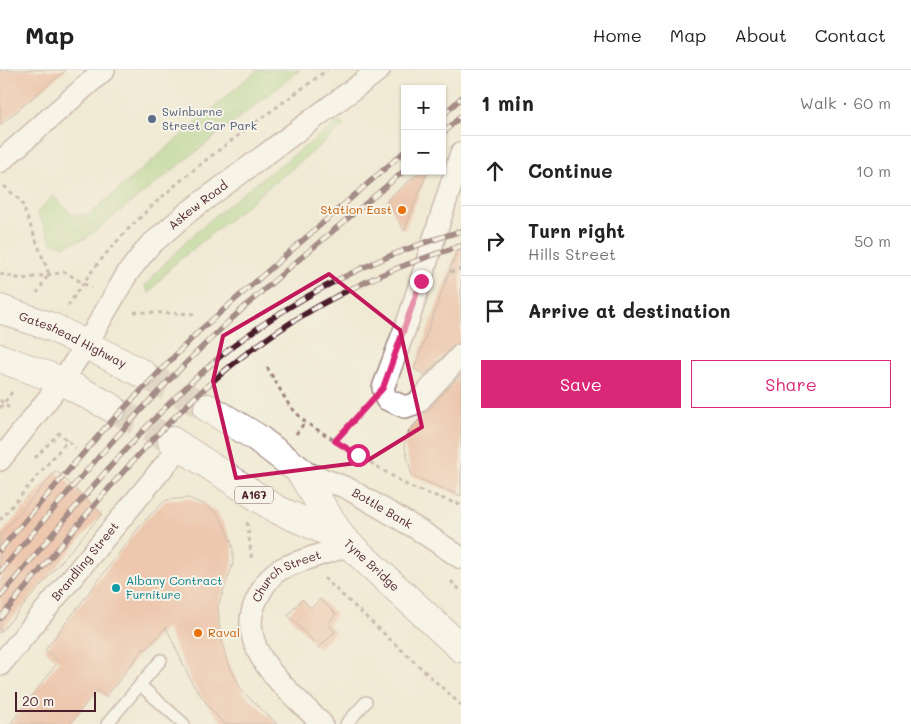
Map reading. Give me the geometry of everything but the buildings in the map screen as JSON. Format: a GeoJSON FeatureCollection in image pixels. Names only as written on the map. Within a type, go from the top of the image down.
{"type":"FeatureCollection","features":[{"type":"Feature","properties":{"kind":"highway","name":"Gateshead Highway"},"geometry":{"type":"LineString","coordinates":[[0,309],[54,328],[143,374]]}},
{"type":"Feature","properties":{"kind":"highway"},"geometry":{"type":"LineString","coordinates":[[0,358],[62,381],[112,408]]}},
{"type":"Feature","properties":{"kind":"highway","name":"A167"},"geometry":{"type":"LineString","coordinates":[[208,408],[282,454],[299,470]]}},
{"type":"Feature","properties":{"kind":"highway","name":"A167"},"geometry":{"type":"LineString","coordinates":[[171,450],[276,509],[346,542]]}},
{"type":"Feature","properties":{"kind":"highway","name":"Tyne Bridge"},"geometry":{"type":"LineString","coordinates":[[299,470],[346,542],[461,648]]}},
{"type":"Feature","properties":{"kind":"street"},"geometry":{"type":"LineString","coordinates":[[0,162],[104,70]]}},
{"type":"Feature","properties":{"kind":"street","name":"Askew Road"},"geometry":{"type":"LineString","coordinates":[[0,460],[62,381],[86,345],[127,274],[148,247],[187,213],[379,70]]}},
{"type":"Feature","properties":{"kind":"street"},"geometry":{"type":"LineString","coordinates":[[461,153],[410,315],[389,395],[405,407],[417,403],[461,355]]}},
{"type":"Feature","properties":{"kind":"street","name":"Brandling Street"},"geometry":{"type":"LineString","coordinates":[[0,665],[171,450]]}},
{"type":"Feature","properties":{"kind":"street","name":"Bottle Bank"},"geometry":{"type":"LineString","coordinates":[[299,470],[347,488],[419,530],[461,558]]}},
{"type":"Feature","properties":{"kind":"street","name":"Church Street"},"geometry":{"type":"LineString","coordinates":[[322,724],[264,664],[256,652],[251,632],[255,601],[269,578],[280,570],[346,542]]}},
{"type":"Feature","properties":{"kind":"lane"},"geometry":{"type":"LineString","coordinates":[[107,724],[161,660]]}},
{"type":"Feature","properties":{"kind":"lane"},"geometry":{"type":"LineString","coordinates":[[140,685],[184,724]]}},
{"type":"Feature","properties":{"kind":"lane"},"geometry":{"type":"LineString","coordinates":[[346,724],[366,702]]}},
{"type":"Feature","properties":{"kind":"path"},"geometry":{"type":"LineString","coordinates":[[0,182],[21,202],[49,274]]}},
{"type":"Feature","properties":{"kind":"path"},"geometry":{"type":"LineString","coordinates":[[0,274],[22,279],[65,272],[82,282]]}},
{"type":"Feature","properties":{"kind":"path"},"geometry":{"type":"LineString","coordinates":[[131,311],[198,314]]}},
{"type":"Feature","properties":{"kind":"path"},"geometry":{"type":"LineString","coordinates":[[267,367],[289,405],[304,422],[410,486],[461,505]]}},
{"type":"Feature","properties":{"kind":"path"},"geometry":{"type":"LineString","coordinates":[[335,441],[389,395]]}},
{"type":"Feature","properties":{"kind":"path"},"geometry":{"type":"LineString","coordinates":[[0,520],[68,440],[76,448]]}},
{"type":"Feature","properties":{"kind":"path"},"geometry":{"type":"LineString","coordinates":[[246,512],[252,546],[255,601]]}},
{"type":"Feature","properties":{"kind":"highlighted area"},"geometry":{"type":"Polygon","coordinates":[[[329,274],[400,330],[422,427],[365,462],[236,478],[213,381],[223,336],[329,274]]]}},
{"type":"Feature","properties":{"kind":"green space"},"geometry":{"type":"Polygon","coordinates":[[[257,70],[300,70],[86,238],[65,246],[52,243],[37,212],[53,196],[72,214],[89,215],[257,70]]]}},
{"type":"Feature","properties":{"kind":"green space"},"geometry":{"type":"Polygon","coordinates":[[[339,121],[344,126],[172,266],[149,293],[145,286],[188,240],[262,178],[339,121]]]}},
{"type":"Feature","properties":{"kind":"tunnel"},"geometry":{"type":"LineString","coordinates":[[143,374],[208,408]]}},
{"type":"Feature","properties":{"kind":"tunnel"},"geometry":{"type":"LineString","coordinates":[[112,408],[172,441]]}},
{"type":"Feature","properties":{"kind":"railway"},"geometry":{"type":"LineString","coordinates":[[446,112],[461,98]]}},
{"type":"Feature","properties":{"kind":"railway"},"geometry":{"type":"LineString","coordinates":[[446,130],[461,116]]}},
{"type":"Feature","properties":{"kind":"railway"},"geometry":{"type":"LineString","coordinates":[[0,550],[105,428],[198,332],[401,154]]}},
{"type":"Feature","properties":{"kind":"railway"},"geometry":{"type":"LineString","coordinates":[[0,572],[109,446],[194,355],[268,286],[401,173]]}},
{"type":"Feature","properties":{"kind":"railway"},"geometry":{"type":"LineString","coordinates":[[0,597],[147,426],[200,374],[229,350],[259,327],[290,307],[356,271],[426,242],[461,231]]}},
{"type":"Feature","properties":{"kind":"railway"},"geometry":{"type":"LineString","coordinates":[[0,618],[146,447],[177,415],[243,356],[294,321],[347,291],[403,266],[461,246]]}},
{"type":"Feature","properties":{"kind":"place","name":"Swinburne Street Car Park"},"geometry":{"type":"Point","coordinates":[152,119]}},
{"type":"Feature","properties":{"kind":"place","name":"Station East"},"geometry":{"type":"Point","coordinates":[402,210]}},
{"type":"Feature","properties":{"kind":"place","name":"Albany Contract Furniture"},"geometry":{"type":"Point","coordinates":[116,588]}},
{"type":"Feature","properties":{"kind":"place","name":"Raval"},"geometry":{"type":"Point","coordinates":[198,633]}},
{"type":"Feature","properties":{"kind":"route"},"geometry":{"type":"LineString","coordinates":[[358,455],[335,441],[383,388],[421,281]]}}]}
